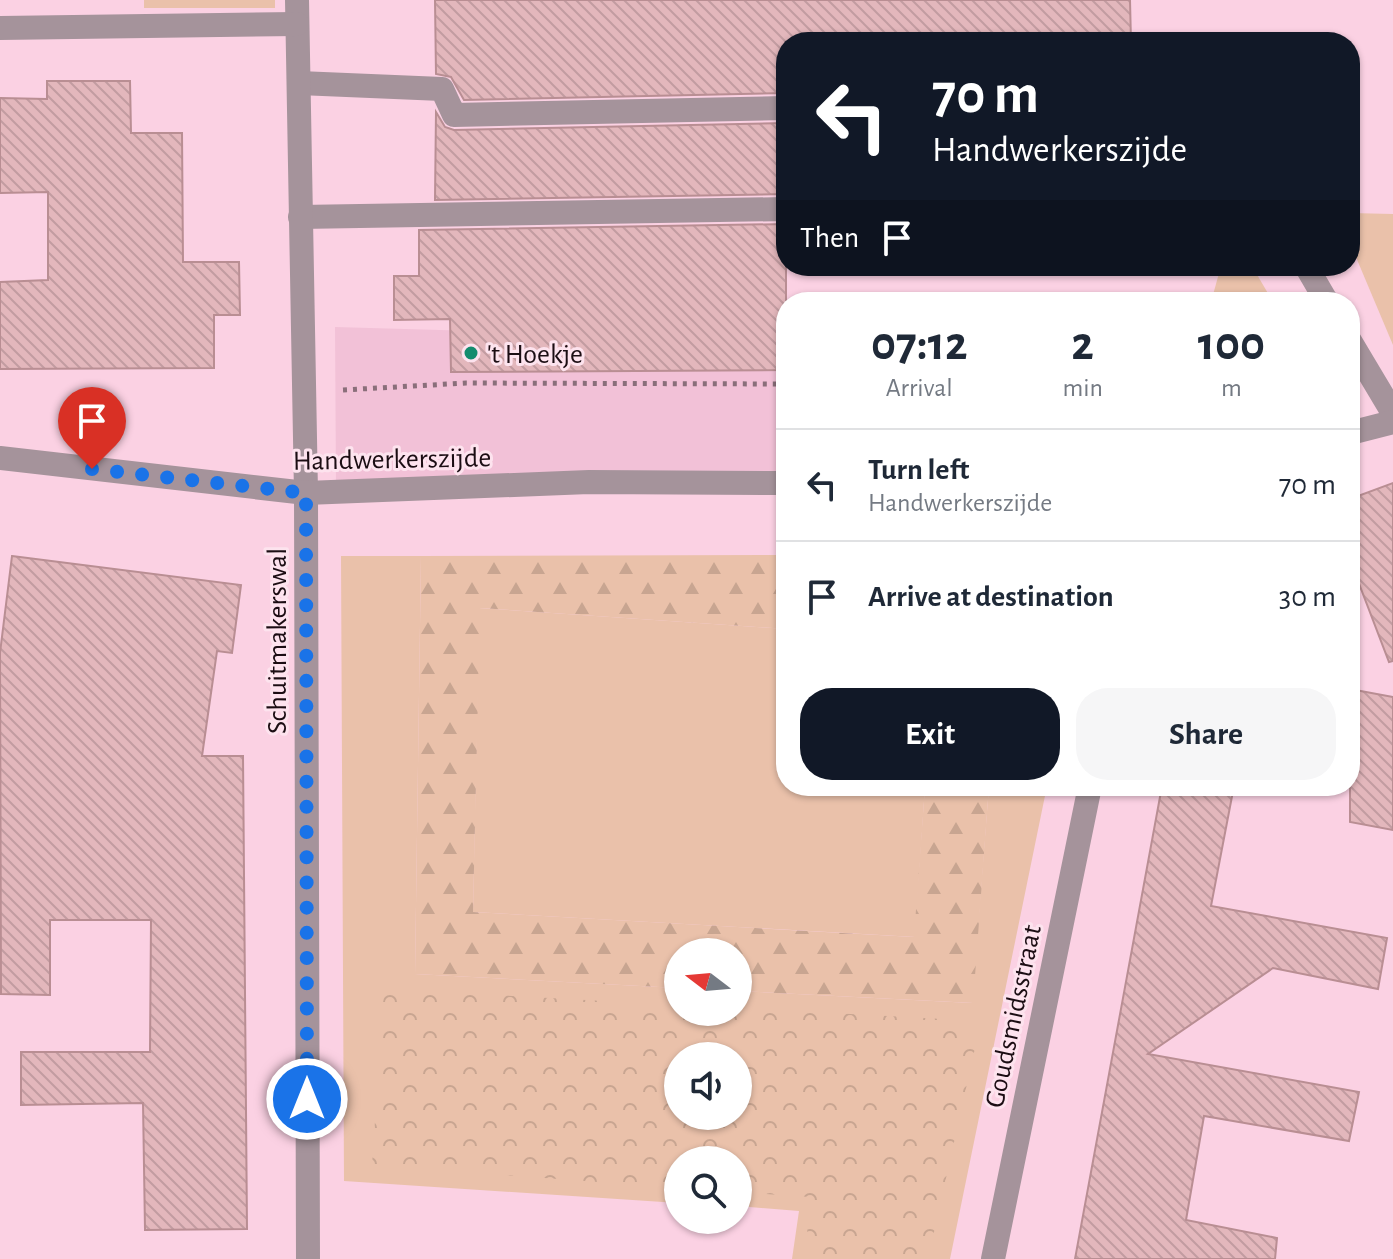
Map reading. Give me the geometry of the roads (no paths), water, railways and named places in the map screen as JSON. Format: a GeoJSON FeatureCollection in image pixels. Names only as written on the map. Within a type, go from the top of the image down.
{"type":"FeatureCollection","features":[{"type":"Feature","properties":{"kind":"street","name":"Schuitmakerswal"},"geometry":{"type":"LineString","coordinates":[[0,28],[297,12],[306,493],[308,1259]]}},
{"type":"Feature","properties":{"kind":"street"},"geometry":{"type":"LineString","coordinates":[[299,83],[442,89],[454,115],[776,108]]}},
{"type":"Feature","properties":{"kind":"street"},"geometry":{"type":"LineString","coordinates":[[300,217],[776,209]]}},
{"type":"Feature","properties":{"kind":"street"},"geometry":{"type":"LineString","coordinates":[[1360,358],[1393,413]]}},
{"type":"Feature","properties":{"kind":"street"},"geometry":{"type":"LineString","coordinates":[[1360,430],[1393,422]]}},
{"type":"Feature","properties":{"kind":"street","name":"Handwerkerszijde"},"geometry":{"type":"LineString","coordinates":[[0,458],[306,493],[589,482],[776,483]]}},
{"type":"Feature","properties":{"kind":"street","name":"Goudsmidsstraat"},"geometry":{"type":"LineString","coordinates":[[993,1259],[1088,796]]}},
{"type":"Feature","properties":{"kind":"place","name":"'t Hoekje"},"geometry":{"type":"Point","coordinates":[471,353]}}]}
